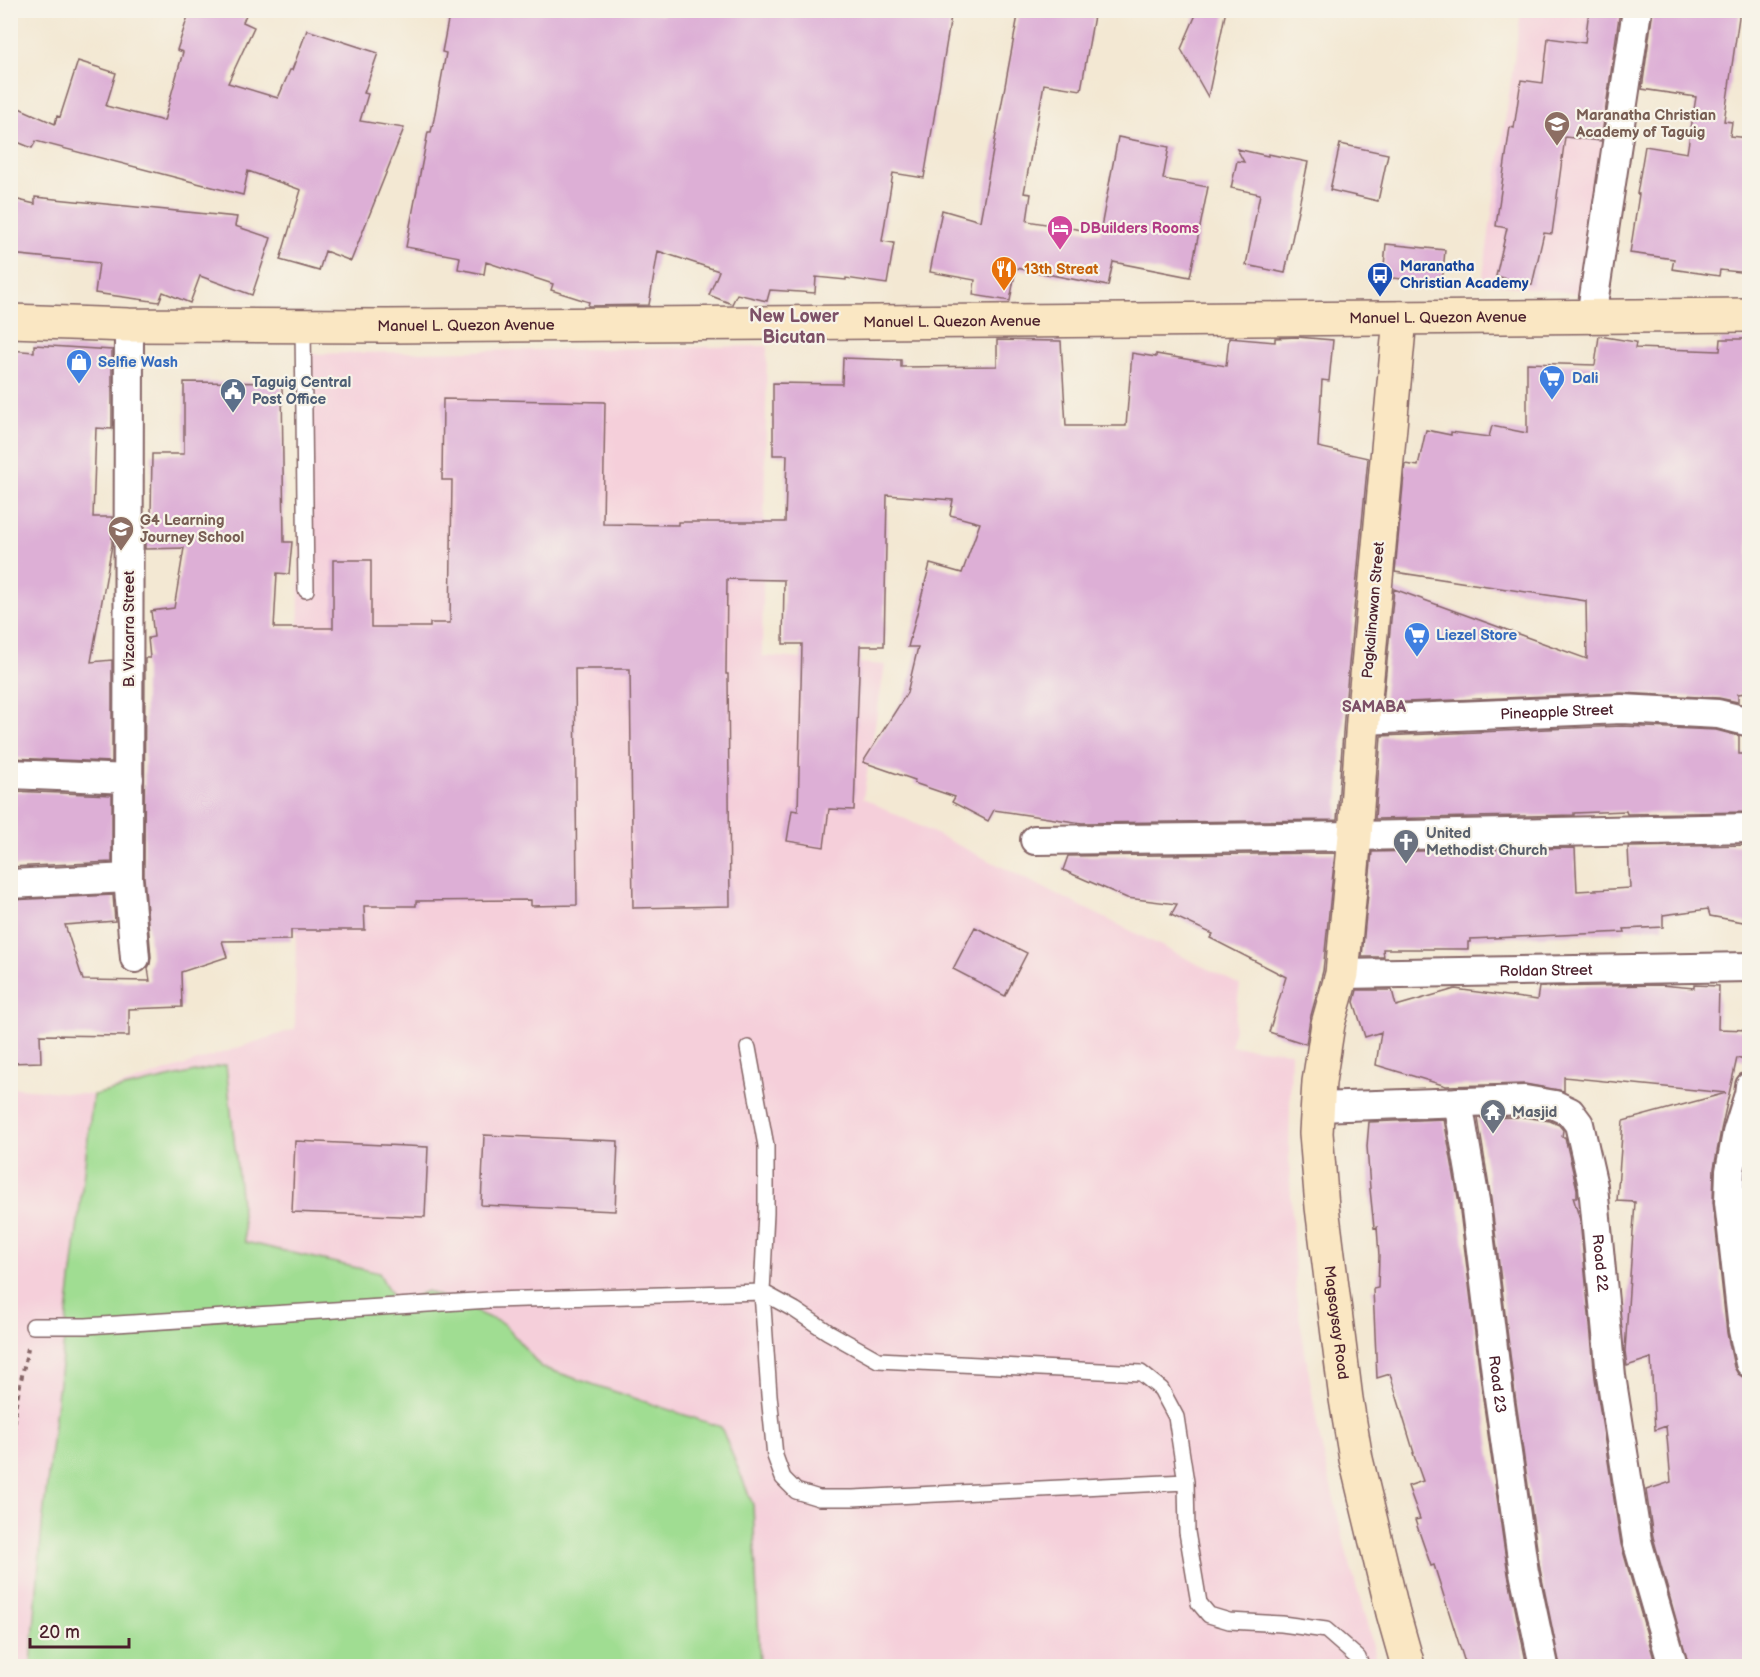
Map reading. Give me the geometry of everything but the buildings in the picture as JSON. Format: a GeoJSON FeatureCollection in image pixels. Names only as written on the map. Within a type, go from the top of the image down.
{"type":"FeatureCollection","features":[{"type":"Feature","properties":{"kind":"main road","name":"Manuel L. Quezon Avenue"},"geometry":{"type":"LineString","coordinates":[[10,321],[129,325],[303,326],[1749,315]]}},
{"type":"Feature","properties":{"kind":"main road","name":"Pagkalinawan Street"},"geometry":{"type":"LineString","coordinates":[[1342,974],[1400,318]]}},
{"type":"Feature","properties":{"kind":"main road","name":"Magsaysay Road"},"geometry":{"type":"LineString","coordinates":[[1342,974],[1328,1024],[1319,1082],[1316,1133],[1322,1207],[1352,1439],[1408,1666]]}},
{"type":"Feature","properties":{"kind":"street"},"geometry":{"type":"LineString","coordinates":[[1591,316],[1637,10]]}},
{"type":"Feature","properties":{"kind":"street","name":"B. Vizcarra Street"},"geometry":{"type":"LineString","coordinates":[[129,325],[128,879],[135,958]]}},
{"type":"Feature","properties":{"kind":"street","name":"Pineapple Street"},"geometry":{"type":"LineString","coordinates":[[1363,720],[1622,709],[1718,714],[1749,722]]}},
{"type":"Feature","properties":{"kind":"street"},"geometry":{"type":"LineString","coordinates":[[10,774],[129,779]]}},
{"type":"Feature","properties":{"kind":"street"},"geometry":{"type":"LineString","coordinates":[[1035,840],[1749,828]]}},
{"type":"Feature","properties":{"kind":"street"},"geometry":{"type":"LineString","coordinates":[[10,884],[128,879]]}},
{"type":"Feature","properties":{"kind":"street","name":"Roldan Street"},"geometry":{"type":"LineString","coordinates":[[1342,974],[1749,967]]}},
{"type":"Feature","properties":{"kind":"street"},"geometry":{"type":"LineString","coordinates":[[1749,1086],[1730,1171],[1729,1202],[1743,1330],[1749,1363]]}},
{"type":"Feature","properties":{"kind":"street","name":"Road 22"},"geometry":{"type":"LineString","coordinates":[[1317,1107],[1525,1100],[1555,1106],[1570,1112],[1579,1124],[1593,1186],[1611,1376],[1637,1541],[1673,1666]]}},
{"type":"Feature","properties":{"kind":"street","name":"Road 23"},"geometry":{"type":"LineString","coordinates":[[1458,1102],[1476,1201],[1499,1397],[1524,1572],[1544,1666]]}},
{"type":"Feature","properties":{"kind":"lane"},"geometry":{"type":"LineString","coordinates":[[303,326],[306,590]]}},
{"type":"Feature","properties":{"kind":"lane"},"geometry":{"type":"LineString","coordinates":[[748,1048],[766,1146],[766,1213],[762,1292],[775,1456],[783,1478],[796,1491],[819,1498],[854,1498],[1186,1482]]}},
{"type":"Feature","properties":{"kind":"lane"},"geometry":{"type":"LineString","coordinates":[[33,1326],[86,1326],[490,1300],[762,1292],[878,1360],[1141,1372],[1161,1389],[1176,1418],[1186,1482],[1187,1532],[1199,1603],[1209,1615],[1229,1621],[1282,1624],[1326,1630],[1358,1658],[1361,1666]]}},
{"type":"Feature","properties":{"kind":"path"},"geometry":{"type":"LineString","coordinates":[[11,1666],[11,1498],[16,1403],[33,1326]]}},
{"type":"Feature","properties":{"kind":"shaded area","name":"Maranatha Christian Academy of Taguig"},"geometry":{"type":"Polygon","coordinates":[[[1521,11],[1632,11],[1590,295],[1482,283],[1521,11]]]}},
{"type":"Feature","properties":{"kind":"shaded area"},"geometry":{"type":"Polygon","coordinates":[[[767,346],[762,656],[885,665],[863,798],[1240,985],[1231,1046],[1291,1052],[1289,1157],[1296,1296],[1319,1435],[1347,1554],[1379,1666],[11,1666],[10,1087],[93,1095],[295,1029],[301,354],[767,346]]]}},
{"type":"Feature","properties":{"kind":"green space"},"geometry":{"type":"Polygon","coordinates":[[[226,1065],[245,1242],[379,1273],[396,1304],[427,1291],[504,1324],[541,1367],[721,1427],[753,1505],[760,1666],[31,1666],[42,1526],[93,1095],[226,1065]]]}},
{"type":"Feature","properties":{"kind":"place","name":"Maranatha Christian Academy of Taguig"},"geometry":{"type":"Point","coordinates":[1557,147]}},
{"type":"Feature","properties":{"kind":"place","name":"DBuilders Rooms"},"geometry":{"type":"Point","coordinates":[1060,251]}},
{"type":"Feature","properties":{"kind":"place","name":"13th Streat"},"geometry":{"type":"Point","coordinates":[1004,292]}},
{"type":"Feature","properties":{"kind":"place","name":"Maranatha Christian Academy"},"geometry":{"type":"Point","coordinates":[1380,298]}},
{"type":"Feature","properties":{"kind":"place","name":"Selfie Wash"},"geometry":{"type":"Point","coordinates":[79,385]}},
{"type":"Feature","properties":{"kind":"place","name":"Dali"},"geometry":{"type":"Point","coordinates":[1552,401]}},
{"type":"Feature","properties":{"kind":"place","name":"Taguig Central Post Office"},"geometry":{"type":"Point","coordinates":[233,414]}},
{"type":"Feature","properties":{"kind":"place","name":"G4 Learning Journey School"},"geometry":{"type":"Point","coordinates":[121,552]}},
{"type":"Feature","properties":{"kind":"place","name":"Liezel Store"},"geometry":{"type":"Point","coordinates":[1417,658]}},
{"type":"Feature","properties":{"kind":"place","name":"United Methodist Church"},"geometry":{"type":"Point","coordinates":[1406,865]}},
{"type":"Feature","properties":{"kind":"place","name":"Masjid"},"geometry":{"type":"Point","coordinates":[1493,1135]}},
{"type":"Feature","properties":{"kind":"district","name":"New Lower Bicutan"},"geometry":{"type":"Point","coordinates":[794,326]}},
{"type":"Feature","properties":{"kind":"district","name":"SAMABA"},"geometry":{"type":"Point","coordinates":[1374,706]}}]}
